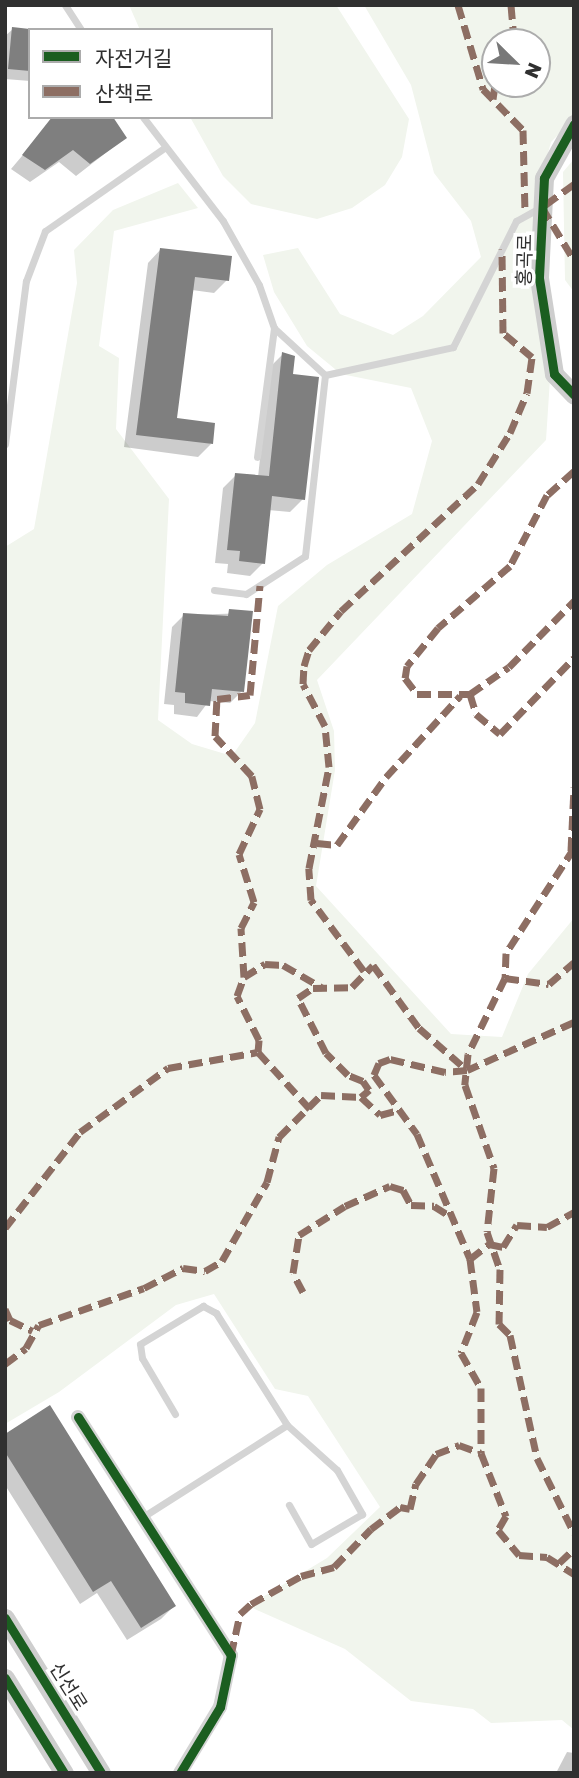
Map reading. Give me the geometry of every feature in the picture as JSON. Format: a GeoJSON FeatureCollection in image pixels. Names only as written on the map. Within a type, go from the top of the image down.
{"type":"FeatureCollection","features":[{"type":"Feature","properties":{"kind":"main road","name":"홍곡로"},"geometry":{"type":"LineString","coordinates":[[574,124],[544,178],[542,207],[544,328],[554,374],[574,395]]}},
{"type":"Feature","properties":{"kind":"main road","name":"신선로"},"geometry":{"type":"LineString","coordinates":[[5,1618],[102,1773]]}},
{"type":"Feature","properties":{"kind":"main road"},"geometry":{"type":"LineString","coordinates":[[5,1678],[64,1773]]}},
{"type":"Feature","properties":{"kind":"street"},"geometry":{"type":"LineString","coordinates":[[78,1416],[140,1518],[231,1655],[220,1707],[180,1773]]}},
{"type":"Feature","properties":{"kind":"lane"},"geometry":{"type":"LineString","coordinates":[[65,5],[81,28]]}},
{"type":"Feature","properties":{"kind":"lane"},"geometry":{"type":"LineString","coordinates":[[144,119],[164,148],[223,221],[259,285],[274,328],[257,457]]}},
{"type":"Feature","properties":{"kind":"lane"},"geometry":{"type":"LineString","coordinates":[[5,444],[26,281],[39,242],[45,232],[164,148]]}},
{"type":"Feature","properties":{"kind":"lane"},"geometry":{"type":"LineString","coordinates":[[325,375],[453,347],[516,220],[542,207]]}},
{"type":"Feature","properties":{"kind":"lane"},"geometry":{"type":"LineString","coordinates":[[274,328],[325,375]]}},
{"type":"Feature","properties":{"kind":"lane"},"geometry":{"type":"LineString","coordinates":[[214,590],[247,594],[305,556],[325,375]]}},
{"type":"Feature","properties":{"kind":"lane"},"geometry":{"type":"LineString","coordinates":[[174,1414],[140,1344],[203,1306],[216,1313],[287,1425],[337,1470],[362,1514],[311,1544],[289,1504]]}},
{"type":"Feature","properties":{"kind":"lane"},"geometry":{"type":"LineString","coordinates":[[140,1518],[287,1425]]}},
{"type":"Feature","properties":{"kind":"shaded area"},"geometry":{"type":"Polygon","coordinates":[[[129,5],[336,5],[409,119],[402,157],[385,185],[352,208],[317,219],[251,204],[223,176],[191,119],[273,119],[273,28],[139,28],[129,5]]]}},
{"type":"Feature","properties":{"kind":"shaded area"},"geometry":{"type":"Polygon","coordinates":[[[364,5],[574,5],[574,119],[551,142],[538,190],[550,379],[546,440],[317,680],[334,731],[335,770],[316,886],[451,1034],[502,1037],[528,974],[574,918],[574,1730],[562,1720],[491,1723],[473,1709],[411,1701],[345,1649],[248,1606],[327,1558],[380,1507],[308,1396],[275,1389],[214,1294],[176,1305],[59,1392],[5,1424],[5,547],[34,529],[77,283],[74,250],[113,210],[178,183],[198,208],[114,231],[99,346],[119,358],[116,429],[169,499],[158,720],[192,744],[232,756],[255,723],[278,606],[327,565],[412,514],[432,441],[411,388],[341,374],[307,346],[274,292],[263,255],[298,248],[340,314],[393,335],[423,316],[481,257],[471,221],[434,173],[411,85],[364,5]]]}},
{"type":"Feature","properties":{"kind":"shaded area"},"geometry":{"type":"Polygon","coordinates":[[[574,159],[574,292],[565,280],[563,172],[574,159]]]}},
{"type":"Feature","properties":{"kind":"building"},"geometry":{"type":"Polygon","coordinates":[[[12,27],[28,29],[28,71],[8,69],[12,27]]]}},
{"type":"Feature","properties":{"kind":"building"},"geometry":{"type":"Polygon","coordinates":[[[50,119],[114,119],[127,138],[90,164],[73,150],[45,170],[22,155],[50,119]]]}},
{"type":"Feature","properties":{"kind":"building"},"geometry":{"type":"Polygon","coordinates":[[[160,248],[232,256],[229,281],[195,277],[177,418],[215,423],[213,444],[136,435],[160,248]]]}},
{"type":"Feature","properties":{"kind":"building"},"geometry":{"type":"Polygon","coordinates":[[[282,352],[295,356],[293,374],[319,377],[305,500],[272,496],[265,564],[239,561],[240,551],[227,550],[235,473],[269,476],[282,352]]]}},
{"type":"Feature","properties":{"kind":"building"},"geometry":{"type":"Polygon","coordinates":[[[229,609],[253,611],[244,692],[212,689],[210,706],[185,703],[185,693],[175,692],[183,613],[228,616],[229,609]]]}},
{"type":"Feature","properties":{"kind":"building"},"geometry":{"type":"Polygon","coordinates":[[[50,1405],[176,1606],[141,1628],[111,1581],[93,1592],[5,1452],[5,1434],[50,1405]]]}},
{"type":"Feature","properties":{"kind":"marked path"},"geometry":{"type":"LineString","coordinates":[[458,5],[483,89],[523,130],[525,211]]}},
{"type":"Feature","properties":{"kind":"marked path"},"geometry":{"type":"LineString","coordinates":[[511,5],[513,28]]}},
{"type":"Feature","properties":{"kind":"marked path"},"geometry":{"type":"LineString","coordinates":[[574,184],[542,207],[574,260]]}},
{"type":"Feature","properties":{"kind":"marked path"},"geometry":{"type":"LineString","coordinates":[[364,971],[311,900],[309,868],[329,767],[325,726],[303,684],[304,666],[309,650],[341,611],[478,484],[510,433],[527,393],[532,357],[503,333],[502,249]]}},
{"type":"Feature","properties":{"kind":"marked path"},"geometry":{"type":"LineString","coordinates":[[574,471],[547,495],[510,566],[438,628],[407,666],[405,678],[417,694],[470,694],[509,667],[574,601]]}},
{"type":"Feature","properties":{"kind":"marked path"},"geometry":{"type":"LineString","coordinates":[[258,1052],[259,1040],[237,996],[244,977],[241,928],[254,902],[239,854],[260,809],[252,776],[215,736],[217,699],[250,695],[260,585]]}},
{"type":"Feature","properties":{"kind":"marked path"},"geometry":{"type":"LineString","coordinates":[[470,694],[476,714],[500,734],[574,658]]}},
{"type":"Feature","properties":{"kind":"marked path"},"geometry":{"type":"LineString","coordinates":[[317,843],[337,845],[386,777],[460,696]]}},
{"type":"Feature","properties":{"kind":"marked path"},"geometry":{"type":"LineString","coordinates":[[571,851],[574,787]]}},
{"type":"Feature","properties":{"kind":"marked path"},"geometry":{"type":"LineString","coordinates":[[574,848],[506,953],[505,978],[468,1054],[465,1085],[494,1168],[487,1232],[500,1269],[499,1324],[510,1335],[537,1458],[574,1533]]}},
{"type":"Feature","properties":{"kind":"marked path"},"geometry":{"type":"LineString","coordinates":[[505,978],[549,984],[574,962]]}},
{"type":"Feature","properties":{"kind":"marked path"},"geometry":{"type":"LineString","coordinates":[[244,977],[265,964],[283,965],[323,988]]}},
{"type":"Feature","properties":{"kind":"marked path"},"geometry":{"type":"LineString","coordinates":[[361,1097],[369,1090],[363,1081],[348,1075],[326,1053],[298,998],[313,988],[352,987],[373,965],[419,1028],[467,1070]]}},
{"type":"Feature","properties":{"kind":"marked path"},"geometry":{"type":"LineString","coordinates":[[574,1022],[467,1070],[445,1072],[390,1059],[379,1063],[374,1075],[417,1134],[470,1259],[477,1312],[461,1353],[481,1388],[481,1453],[506,1516],[498,1530],[519,1555],[547,1557],[574,1574]]}},
{"type":"Feature","properties":{"kind":"marked path"},"geometry":{"type":"LineString","coordinates":[[258,1052],[310,1109]]}},
{"type":"Feature","properties":{"kind":"marked path"},"geometry":{"type":"LineString","coordinates":[[5,1228],[80,1132],[168,1068],[258,1052]]}},
{"type":"Feature","properties":{"kind":"marked path"},"geometry":{"type":"LineString","coordinates":[[5,1364],[26,1348],[39,1325],[144,1288],[183,1268],[205,1271],[222,1261],[267,1182],[279,1137],[321,1095],[361,1097],[380,1115],[395,1111]]}},
{"type":"Feature","properties":{"kind":"marked path"},"geometry":{"type":"LineString","coordinates":[[303,1292],[293,1273],[299,1235],[345,1206],[390,1186],[403,1190],[411,1205],[434,1206],[453,1218]]}},
{"type":"Feature","properties":{"kind":"marked path"},"geometry":{"type":"LineString","coordinates":[[470,1259],[489,1244],[503,1247],[517,1225],[547,1227],[574,1212]]}},
{"type":"Feature","properties":{"kind":"marked path"},"geometry":{"type":"LineString","coordinates":[[5,1309],[10,1320],[33,1331]]}},
{"type":"Feature","properties":{"kind":"marked path"},"geometry":{"type":"LineString","coordinates":[[231,1655],[240,1614],[251,1604],[301,1576],[334,1567],[371,1529],[400,1507],[410,1509],[416,1484],[436,1454],[459,1445],[481,1453]]}},
{"type":"Feature","properties":{"kind":"marked path"},"geometry":{"type":"LineString","coordinates":[[559,1563],[574,1549]]}},
{"type":"Feature","properties":{"kind":"cycle path"},"geometry":{"type":"LineString","coordinates":[[574,124],[544,178],[539,278],[554,374],[574,395]]}},
{"type":"Feature","properties":{"kind":"cycle path"},"geometry":{"type":"LineString","coordinates":[[78,1417],[231,1655],[220,1707],[180,1773]]}},
{"type":"Feature","properties":{"kind":"cycle path"},"geometry":{"type":"LineString","coordinates":[[5,1618],[101,1773]]}},
{"type":"Feature","properties":{"kind":"cycle path"},"geometry":{"type":"LineString","coordinates":[[5,1678],[64,1773]]}}]}
